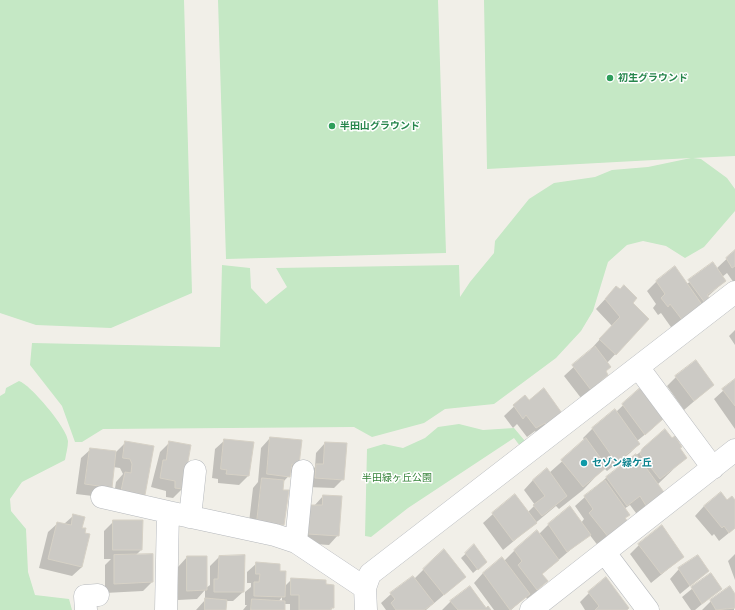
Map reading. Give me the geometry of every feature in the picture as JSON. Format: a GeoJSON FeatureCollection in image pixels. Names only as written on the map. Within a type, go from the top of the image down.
{"type":"FeatureCollection","features":[{"type":"Feature","properties":{"kind":"street"},"geometry":{"type":"LineString","coordinates":[[366,610],[365,588],[370,574],[735,292]]}},
{"type":"Feature","properties":{"kind":"street"},"geometry":{"type":"LineString","coordinates":[[638,367],[713,468]]}},
{"type":"Feature","properties":{"kind":"street"},"geometry":{"type":"LineString","coordinates":[[531,610],[735,450]]}},
{"type":"Feature","properties":{"kind":"street"},"geometry":{"type":"LineString","coordinates":[[190,516],[196,471]]}},
{"type":"Feature","properties":{"kind":"street"},"geometry":{"type":"LineString","coordinates":[[296,542],[304,471]]}},
{"type":"Feature","properties":{"kind":"street"},"geometry":{"type":"LineString","coordinates":[[102,497],[275,535],[296,542],[365,588]]}},
{"type":"Feature","properties":{"kind":"street"},"geometry":{"type":"LineString","coordinates":[[166,610],[168,512]]}},
{"type":"Feature","properties":{"kind":"street"},"geometry":{"type":"LineString","coordinates":[[605,553],[648,610]]}},
{"type":"Feature","properties":{"kind":"green space"},"geometry":{"type":"Polygon","coordinates":[[[0,0],[184,0],[192,293],[111,328],[36,325],[0,313],[0,0]]]}},
{"type":"Feature","properties":{"kind":"green space","name":"半田山グラウンド"},"geometry":{"type":"Polygon","coordinates":[[[218,0],[438,0],[446,253],[226,259],[218,0]]]}},
{"type":"Feature","properties":{"kind":"green space"},"geometry":{"type":"Polygon","coordinates":[[[484,0],[735,0],[735,156],[693,158],[701,159],[727,178],[735,189],[735,211],[704,247],[685,258],[666,246],[643,241],[627,245],[608,262],[593,311],[581,331],[556,358],[494,404],[445,409],[424,423],[372,437],[354,427],[103,429],[82,442],[75,442],[62,406],[30,365],[32,343],[220,347],[222,265],[250,268],[251,288],[266,304],[287,287],[276,268],[459,265],[460,297],[470,282],[494,253],[495,241],[529,199],[554,183],[595,177],[612,170],[648,167],[691,158],[487,169],[484,0]]]}},
{"type":"Feature","properties":{"kind":"green space"},"geometry":{"type":"Polygon","coordinates":[[[19,381],[31,390],[48,408],[62,427],[68,443],[65,460],[22,482],[10,499],[11,511],[26,529],[28,572],[35,595],[69,599],[72,610],[0,610],[0,396],[5,393],[6,388],[19,381]]]}},
{"type":"Feature","properties":{"kind":"green space","name":"半田緑ヶ丘公園"},"geometry":{"type":"Polygon","coordinates":[[[459,424],[483,430],[514,428],[525,441],[520,446],[514,438],[408,508],[371,537],[365,536],[367,449],[384,444],[403,448],[425,438],[438,427],[459,424]]]}},
{"type":"Feature","properties":{"kind":"building"},"geometry":{"type":"Polygon","coordinates":[[[735,250],[735,266],[732,268],[726,258],[735,250]]]}},
{"type":"Feature","properties":{"kind":"building"},"geometry":{"type":"Polygon","coordinates":[[[713,262],[726,281],[707,295],[710,299],[705,303],[688,280],[713,262]]]}},
{"type":"Feature","properties":{"kind":"building"},"geometry":{"type":"Polygon","coordinates":[[[675,266],[703,306],[683,321],[670,304],[668,307],[661,298],[665,294],[656,281],[675,266]]]}},
{"type":"Feature","properties":{"kind":"building"},"geometry":{"type":"Polygon","coordinates":[[[624,285],[637,298],[633,303],[649,319],[616,355],[599,339],[620,317],[605,299],[616,286],[620,289],[624,285]]]}},
{"type":"Feature","properties":{"kind":"building"},"geometry":{"type":"Polygon","coordinates":[[[595,346],[611,367],[606,371],[608,375],[591,390],[572,365],[595,346]]]}},
{"type":"Feature","properties":{"kind":"building"},"geometry":{"type":"Polygon","coordinates":[[[696,360],[714,385],[694,401],[675,376],[696,360]]]}},
{"type":"Feature","properties":{"kind":"building"},"geometry":{"type":"Polygon","coordinates":[[[735,379],[735,406],[722,389],[735,379]]]}},
{"type":"Feature","properties":{"kind":"building"},"geometry":{"type":"Polygon","coordinates":[[[544,388],[564,416],[549,428],[545,423],[536,428],[526,415],[523,419],[513,405],[525,395],[529,400],[544,388]]]}},
{"type":"Feature","properties":{"kind":"building"},"geometry":{"type":"Polygon","coordinates":[[[640,388],[663,419],[645,435],[622,404],[640,388]]]}},
{"type":"Feature","properties":{"kind":"building"},"geometry":{"type":"Polygon","coordinates":[[[615,409],[640,444],[616,462],[592,428],[615,409]]]}},
{"type":"Feature","properties":{"kind":"building"},"geometry":{"type":"Polygon","coordinates":[[[665,429],[672,438],[675,436],[682,447],[680,448],[687,458],[660,479],[640,454],[642,449],[665,429]]]}},
{"type":"Feature","properties":{"kind":"building"},"geometry":{"type":"Polygon","coordinates":[[[270,437],[302,440],[299,465],[292,464],[290,477],[267,474],[270,437]]]}},
{"type":"Feature","properties":{"kind":"building","name":"セゾン緑ケ丘"},"geometry":{"type":"Polygon","coordinates":[[[586,438],[607,467],[583,487],[561,460],[586,438]]]}},
{"type":"Feature","properties":{"kind":"building"},"geometry":{"type":"Polygon","coordinates":[[[224,439],[254,442],[249,476],[226,474],[227,470],[221,469],[224,439]]]}},
{"type":"Feature","properties":{"kind":"building"},"geometry":{"type":"Polygon","coordinates":[[[125,441],[154,446],[145,495],[121,491],[125,472],[131,473],[132,464],[130,459],[123,458],[125,441]]]}},
{"type":"Feature","properties":{"kind":"building"},"geometry":{"type":"Polygon","coordinates":[[[169,441],[191,445],[183,489],[175,488],[175,481],[160,478],[163,460],[166,460],[169,441]]]}},
{"type":"Feature","properties":{"kind":"building"},"geometry":{"type":"Polygon","coordinates":[[[325,442],[347,443],[344,480],[315,478],[316,464],[323,464],[325,442]]]}},
{"type":"Feature","properties":{"kind":"building"},"geometry":{"type":"Polygon","coordinates":[[[90,448],[116,451],[112,488],[85,484],[90,448]]]}},
{"type":"Feature","properties":{"kind":"building"},"geometry":{"type":"Polygon","coordinates":[[[636,454],[666,495],[648,509],[640,496],[627,506],[606,477],[636,454]]]}},
{"type":"Feature","properties":{"kind":"building"},"geometry":{"type":"Polygon","coordinates":[[[547,468],[567,496],[542,516],[533,505],[545,496],[533,480],[547,468]]]}},
{"type":"Feature","properties":{"kind":"building"},"geometry":{"type":"Polygon","coordinates":[[[262,478],[284,480],[283,490],[289,490],[284,525],[257,522],[262,478]]]}},
{"type":"Feature","properties":{"kind":"building"},"geometry":{"type":"Polygon","coordinates":[[[605,480],[630,515],[625,518],[629,523],[609,538],[589,513],[593,509],[584,496],[605,480]]]}},
{"type":"Feature","properties":{"kind":"building"},"geometry":{"type":"Polygon","coordinates":[[[721,492],[727,500],[732,496],[735,500],[735,528],[729,533],[724,526],[722,528],[704,506],[721,492]]]}},
{"type":"Feature","properties":{"kind":"building"},"geometry":{"type":"Polygon","coordinates":[[[515,494],[537,523],[513,541],[492,513],[515,494]]]}},
{"type":"Feature","properties":{"kind":"building"},"geometry":{"type":"Polygon","coordinates":[[[323,495],[342,496],[339,536],[308,534],[310,505],[322,505],[323,495]]]}},
{"type":"Feature","properties":{"kind":"building"},"geometry":{"type":"Polygon","coordinates":[[[570,506],[591,535],[567,552],[548,524],[570,506]]]}},
{"type":"Feature","properties":{"kind":"building"},"geometry":{"type":"Polygon","coordinates":[[[73,514],[85,517],[82,528],[86,528],[85,533],[90,534],[82,567],[48,559],[57,522],[71,525],[73,514]]]}},
{"type":"Feature","properties":{"kind":"building"},"geometry":{"type":"Polygon","coordinates":[[[113,520],[143,520],[142,550],[113,550],[113,520]]]}},
{"type":"Feature","properties":{"kind":"building"},"geometry":{"type":"Polygon","coordinates":[[[662,525],[684,557],[661,574],[638,544],[662,525]]]}},
{"type":"Feature","properties":{"kind":"building"},"geometry":{"type":"Polygon","coordinates":[[[537,530],[559,560],[542,574],[548,581],[537,590],[518,565],[522,561],[514,550],[537,530]]]}},
{"type":"Feature","properties":{"kind":"building"},"geometry":{"type":"Polygon","coordinates":[[[474,544],[487,562],[478,570],[465,553],[474,544]]]}},
{"type":"Feature","properties":{"kind":"building"},"geometry":{"type":"Polygon","coordinates":[[[444,549],[466,577],[444,595],[423,569],[444,549]]]}},
{"type":"Feature","properties":{"kind":"building"},"geometry":{"type":"Polygon","coordinates":[[[153,554],[153,582],[114,584],[114,555],[153,554]]]}},
{"type":"Feature","properties":{"kind":"building"},"geometry":{"type":"Polygon","coordinates":[[[245,555],[244,592],[214,592],[214,579],[218,579],[219,556],[245,555]]]}},
{"type":"Feature","properties":{"kind":"building"},"geometry":{"type":"Polygon","coordinates":[[[698,555],[709,571],[690,586],[678,568],[698,555]]]}},
{"type":"Feature","properties":{"kind":"building"},"geometry":{"type":"Polygon","coordinates":[[[187,556],[207,556],[207,590],[187,591],[187,556]]]}},
{"type":"Feature","properties":{"kind":"building"},"geometry":{"type":"Polygon","coordinates":[[[502,557],[530,594],[510,610],[483,573],[502,557]]]}},
{"type":"Feature","properties":{"kind":"building"},"geometry":{"type":"Polygon","coordinates":[[[256,562],[280,564],[280,571],[286,571],[285,597],[254,596],[254,582],[259,582],[260,574],[256,574],[256,562]]]}},
{"type":"Feature","properties":{"kind":"building"},"geometry":{"type":"Polygon","coordinates":[[[711,573],[722,589],[702,604],[691,587],[711,573]]]}},
{"type":"Feature","properties":{"kind":"building"},"geometry":{"type":"Polygon","coordinates":[[[413,576],[434,603],[424,610],[396,610],[391,603],[395,599],[390,593],[413,576]]]}},
{"type":"Feature","properties":{"kind":"building"},"geometry":{"type":"Polygon","coordinates":[[[606,577],[629,608],[627,610],[595,610],[599,606],[588,592],[606,577]]]}},
{"type":"Feature","properties":{"kind":"building"},"geometry":{"type":"Polygon","coordinates":[[[291,578],[326,580],[326,584],[334,585],[334,608],[331,608],[331,610],[299,610],[299,595],[291,595],[291,578]]]}},
{"type":"Feature","properties":{"kind":"building"},"geometry":{"type":"Polygon","coordinates":[[[470,586],[486,608],[488,606],[491,610],[458,610],[450,601],[470,586]]]}},
{"type":"Feature","properties":{"kind":"building"},"geometry":{"type":"Polygon","coordinates":[[[730,586],[735,594],[735,608],[716,610],[710,600],[730,586]]]}},
{"type":"Feature","properties":{"kind":"building"},"geometry":{"type":"Polygon","coordinates":[[[205,598],[227,600],[226,610],[205,610],[205,598]]]}},
{"type":"Feature","properties":{"kind":"building"},"geometry":{"type":"Polygon","coordinates":[[[252,599],[285,601],[285,610],[251,610],[252,599]]]}},
{"type":"Feature","properties":{"kind":"place","name":"初生グラウンド"},"geometry":{"type":"Point","coordinates":[610,78]}},
{"type":"Feature","properties":{"kind":"place","name":"半田山グラウンド"},"geometry":{"type":"Point","coordinates":[332,126]}},
{"type":"Feature","properties":{"kind":"place","name":"セゾン緑ケ丘"},"geometry":{"type":"Point","coordinates":[584,463]}}]}
